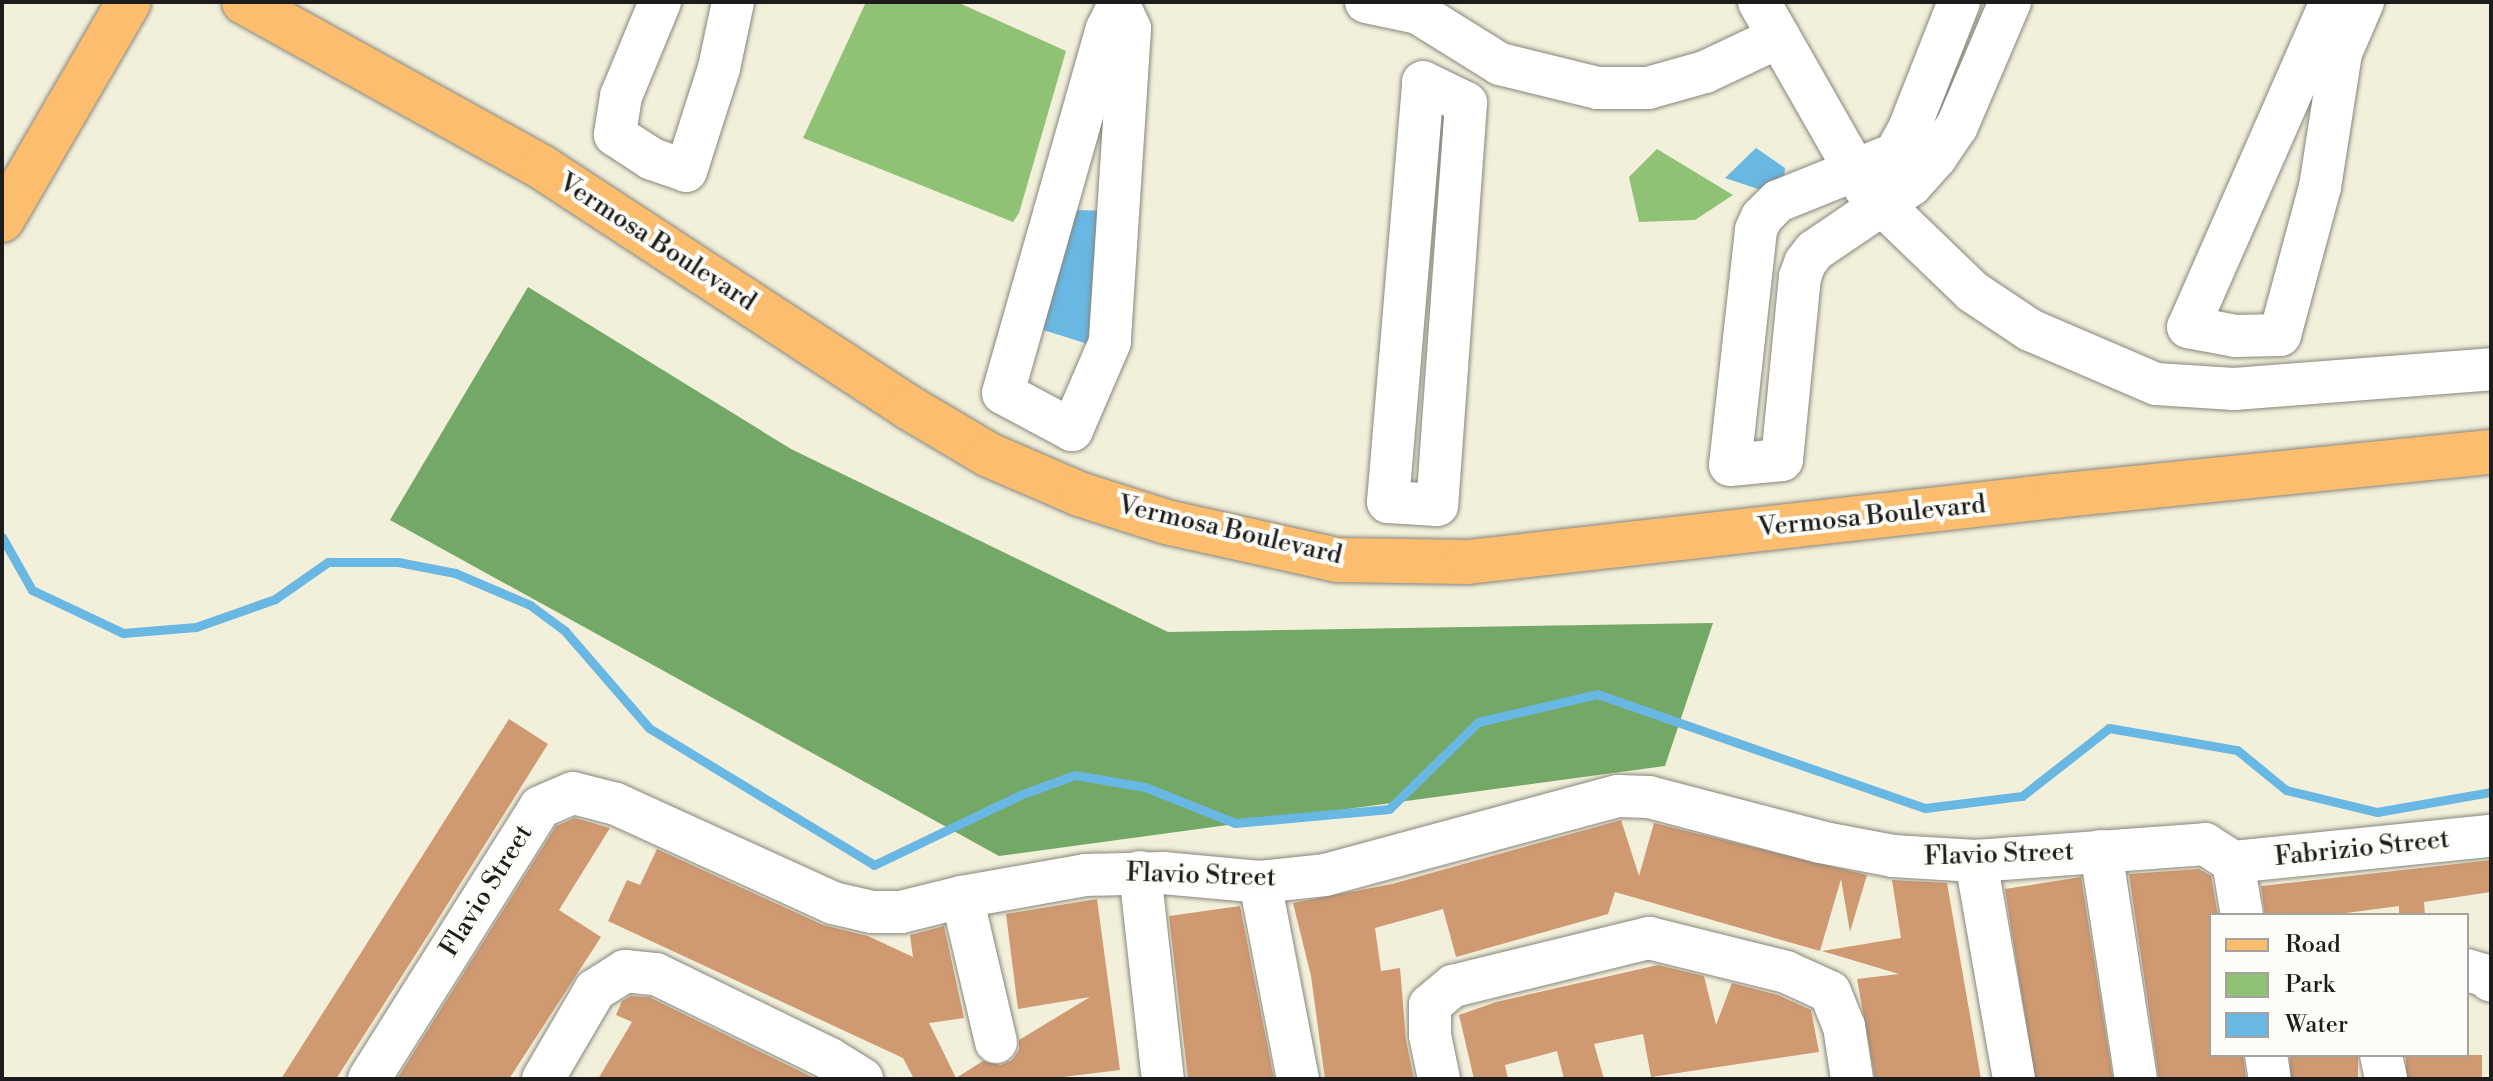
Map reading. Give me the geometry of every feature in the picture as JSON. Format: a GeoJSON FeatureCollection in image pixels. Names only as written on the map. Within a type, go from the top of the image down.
{"type":"FeatureCollection","features":[{"type":"Feature","properties":{"kind":"main road"},"geometry":{"type":"LineString","coordinates":[[2,220],[129,2]]}},
{"type":"Feature","properties":{"kind":"main road","name":"Vermosa Boulevard"},"geometry":{"type":"LineString","coordinates":[[244,2],[543,168],[908,407],[989,455],[1079,494],[1166,522],[1337,560],[1468,562],[2055,496],[2491,452]]}},
{"type":"Feature","properties":{"kind":"street"},"geometry":{"type":"LineString","coordinates":[[660,2],[621,96],[615,135],[652,159],[686,171],[719,68],[733,2]]}},
{"type":"Feature","properties":{"kind":"street"},"geometry":{"type":"LineString","coordinates":[[1366,2],[1416,7],[1465,44],[1500,64],[1554,80],[1598,88],[1648,88],[1705,72],[1769,20],[1856,173]]}},
{"type":"Feature","properties":{"kind":"street"},"geometry":{"type":"LineString","coordinates":[[1896,182],[1909,129],[1959,2]]}},
{"type":"Feature","properties":{"kind":"street"},"geometry":{"type":"LineString","coordinates":[[2010,2],[1957,126],[1936,157],[1896,182],[1814,251],[1805,263],[1800,277],[1782,460],[1730,465],[1756,230],[1762,217],[1778,201],[1856,173],[1896,182],[1973,292],[2030,330],[2156,384],[2234,389],[2491,369]]}},
{"type":"Feature","properties":{"kind":"street"},"geometry":{"type":"LineString","coordinates":[[2331,2],[2188,327],[2235,336],[2280,335],[2320,187],[2341,53],[2363,2]]}},
{"type":"Feature","properties":{"kind":"street"},"geometry":{"type":"LineString","coordinates":[[1119,4],[1130,29],[1110,342],[1072,430],[1003,393],[1107,29],[1119,4]]}},
{"type":"Feature","properties":{"kind":"street"},"geometry":{"type":"LineString","coordinates":[[1447,92],[1465,44]]}},
{"type":"Feature","properties":{"kind":"street"},"geometry":{"type":"LineString","coordinates":[[1423,82],[1447,92],[1466,103],[1437,505],[1388,502],[1423,82]]}},
{"type":"Feature","properties":{"kind":"street"},"geometry":{"type":"LineString","coordinates":[[2234,389],[2235,336]]}},
{"type":"Feature","properties":{"kind":"street","name":"Flavio Street"},"geometry":{"type":"LineString","coordinates":[[369,1079],[540,807],[573,793],[616,804],[833,903],[872,912],[901,912],[962,897],[1085,875],[1140,872],[1260,882],[1325,875],[1618,796],[1649,797],[1820,842],[1893,856],[1976,861],[2205,844],[2233,862]]}},
{"type":"Feature","properties":{"kind":"street","name":"Fabrizio Street"},"geometry":{"type":"LineString","coordinates":[[2233,862],[2491,836]]}},
{"type":"Feature","properties":{"kind":"street"},"geometry":{"type":"LineString","coordinates":[[2101,851],[2136,1079]]}},
{"type":"Feature","properties":{"kind":"street"},"geometry":{"type":"LineString","coordinates":[[1976,861],[2014,1079]]}},
{"type":"Feature","properties":{"kind":"street"},"geometry":{"type":"LineString","coordinates":[[2233,862],[2242,913]]}},
{"type":"Feature","properties":{"kind":"street"},"geometry":{"type":"LineString","coordinates":[[1140,872],[1163,1079]]}},
{"type":"Feature","properties":{"kind":"street"},"geometry":{"type":"LineString","coordinates":[[1260,882],[1298,1079]]}},
{"type":"Feature","properties":{"kind":"street"},"geometry":{"type":"LineString","coordinates":[[962,897],[996,1042]]}},
{"type":"Feature","properties":{"kind":"street"},"geometry":{"type":"LineString","coordinates":[[1439,1079],[1430,1035],[1430,1005],[1453,986],[1649,938],[1786,972],[1830,992],[1844,1026],[1852,1079]]}},
{"type":"Feature","properties":{"kind":"street"},"geometry":{"type":"LineString","coordinates":[[543,1079],[595,990],[625,971],[656,974],[830,1059],[862,1079]]}},
{"type":"Feature","properties":{"kind":"street"},"geometry":{"type":"LineString","coordinates":[[2469,971],[2487,976],[2491,981]]}},
{"type":"Feature","properties":{"kind":"street"},"geometry":{"type":"LineString","coordinates":[[2266,1057],[2270,1079]]}},
{"type":"Feature","properties":{"kind":"street"},"geometry":{"type":"LineString","coordinates":[[2381,1057],[2386,1079]]}},
{"type":"Feature","properties":{"kind":"green space"},"geometry":{"type":"Polygon","coordinates":[[[866,2],[957,2],[1066,51],[1019,213],[1013,222],[803,138],[866,2]]]}},
{"type":"Feature","properties":{"kind":"green space"},"geometry":{"type":"Polygon","coordinates":[[[1657,149],[1733,195],[1695,220],[1639,222],[1629,177],[1657,149]]]}},
{"type":"Feature","properties":{"kind":"green space"},"geometry":{"type":"Polygon","coordinates":[[[528,287],[791,449],[1168,632],[1713,623],[1665,766],[999,856],[390,520],[528,287]]]}},
{"type":"Feature","properties":{"kind":"water"},"geometry":{"type":"Polygon","coordinates":[[[1756,148],[1785,168],[1782,197],[1725,178],[1756,148]]]}},
{"type":"Feature","properties":{"kind":"water"},"geometry":{"type":"Polygon","coordinates":[[[1074,210],[1114,211],[1107,350],[1037,328],[1074,210]]]}},
{"type":"Feature","properties":{"kind":"building"},"geometry":{"type":"Polygon","coordinates":[[[509,719],[548,744],[430,932],[336,1079],[281,1079],[509,719]]]}},
{"type":"Feature","properties":{"kind":"building"},"geometry":{"type":"Polygon","coordinates":[[[575,818],[610,828],[559,910],[601,937],[509,1079],[397,1079],[556,826],[575,818]]]}},
{"type":"Feature","properties":{"kind":"building"},"geometry":{"type":"Polygon","coordinates":[[[1621,820],[1639,876],[1654,823],[1867,875],[1850,932],[1841,879],[1820,951],[1615,892],[1608,914],[1456,957],[1443,909],[1375,928],[1381,971],[1400,968],[1406,1040],[1414,1079],[1325,1079],[1311,976],[1293,903],[1392,884],[1621,820]]]}},
{"type":"Feature","properties":{"kind":"building"},"geometry":{"type":"Polygon","coordinates":[[[657,849],[823,925],[868,936],[913,957],[910,935],[944,926],[964,1018],[929,1023],[956,1078],[983,1061],[1001,1065],[1012,1060],[1019,1050],[1019,1040],[1090,997],[1018,1009],[1006,914],[1097,899],[1120,1070],[1047,1079],[914,1079],[903,1058],[608,921],[627,880],[640,885],[657,849]]]}},
{"type":"Feature","properties":{"kind":"building"},"geometry":{"type":"Polygon","coordinates":[[[2491,860],[2491,892],[2424,902],[2425,913],[2399,913],[2399,906],[2346,913],[2265,913],[2261,886],[2491,860]]]}},
{"type":"Feature","properties":{"kind":"building"},"geometry":{"type":"Polygon","coordinates":[[[2199,869],[2211,876],[2218,913],[2209,913],[2209,1057],[2243,1057],[2246,1079],[2159,1079],[2129,874],[2199,869]]]}},
{"type":"Feature","properties":{"kind":"building"},"geometry":{"type":"Polygon","coordinates":[[[2081,877],[2113,1078],[2035,1079],[2005,889],[2081,877]]]}},
{"type":"Feature","properties":{"kind":"building"},"geometry":{"type":"Polygon","coordinates":[[[1892,880],[1947,883],[1981,1079],[1875,1079],[1857,979],[1899,974],[1822,951],[1901,938],[1892,880]]]}},
{"type":"Feature","properties":{"kind":"building"},"geometry":{"type":"Polygon","coordinates":[[[1240,906],[1274,1079],[1188,1079],[1169,916],[1240,906]]]}},
{"type":"Feature","properties":{"kind":"building"},"geometry":{"type":"Polygon","coordinates":[[[1658,965],[1704,976],[1716,1025],[1732,983],[1778,995],[1811,1010],[1819,1052],[1651,1077],[1643,1034],[1594,1044],[1604,1079],[1564,1079],[1557,1051],[1505,1065],[1508,1079],[1474,1079],[1459,1015],[1496,1002],[1658,965]]]}},
{"type":"Feature","properties":{"kind":"building"},"geometry":{"type":"Polygon","coordinates":[[[631,996],[649,997],[816,1079],[598,1079],[632,1022],[616,1015],[622,1001],[631,996]]]}},
{"type":"Feature","properties":{"kind":"building"},"geometry":{"type":"Polygon","coordinates":[[[2482,1055],[2482,1079],[2406,1079],[2406,1057],[2482,1055]]]}},
{"type":"Feature","properties":{"kind":"building"},"geometry":{"type":"Polygon","coordinates":[[[2290,1057],[2358,1057],[2358,1079],[2290,1079],[2290,1057]]]}},
{"type":"Feature","properties":{"kind":"waterway"},"geometry":{"type":"LineString","coordinates":[[2,537],[32,590],[123,633],[196,627],[275,599],[328,562],[398,562],[455,573],[530,605],[565,631],[649,728],[874,865],[1020,795],[1075,775],[1145,787],[1235,823],[1389,809],[1478,722],[1597,694],[1925,808],[2022,796],[2109,728],[2237,750],[2286,790],[2377,812],[2491,792]]}}]}
